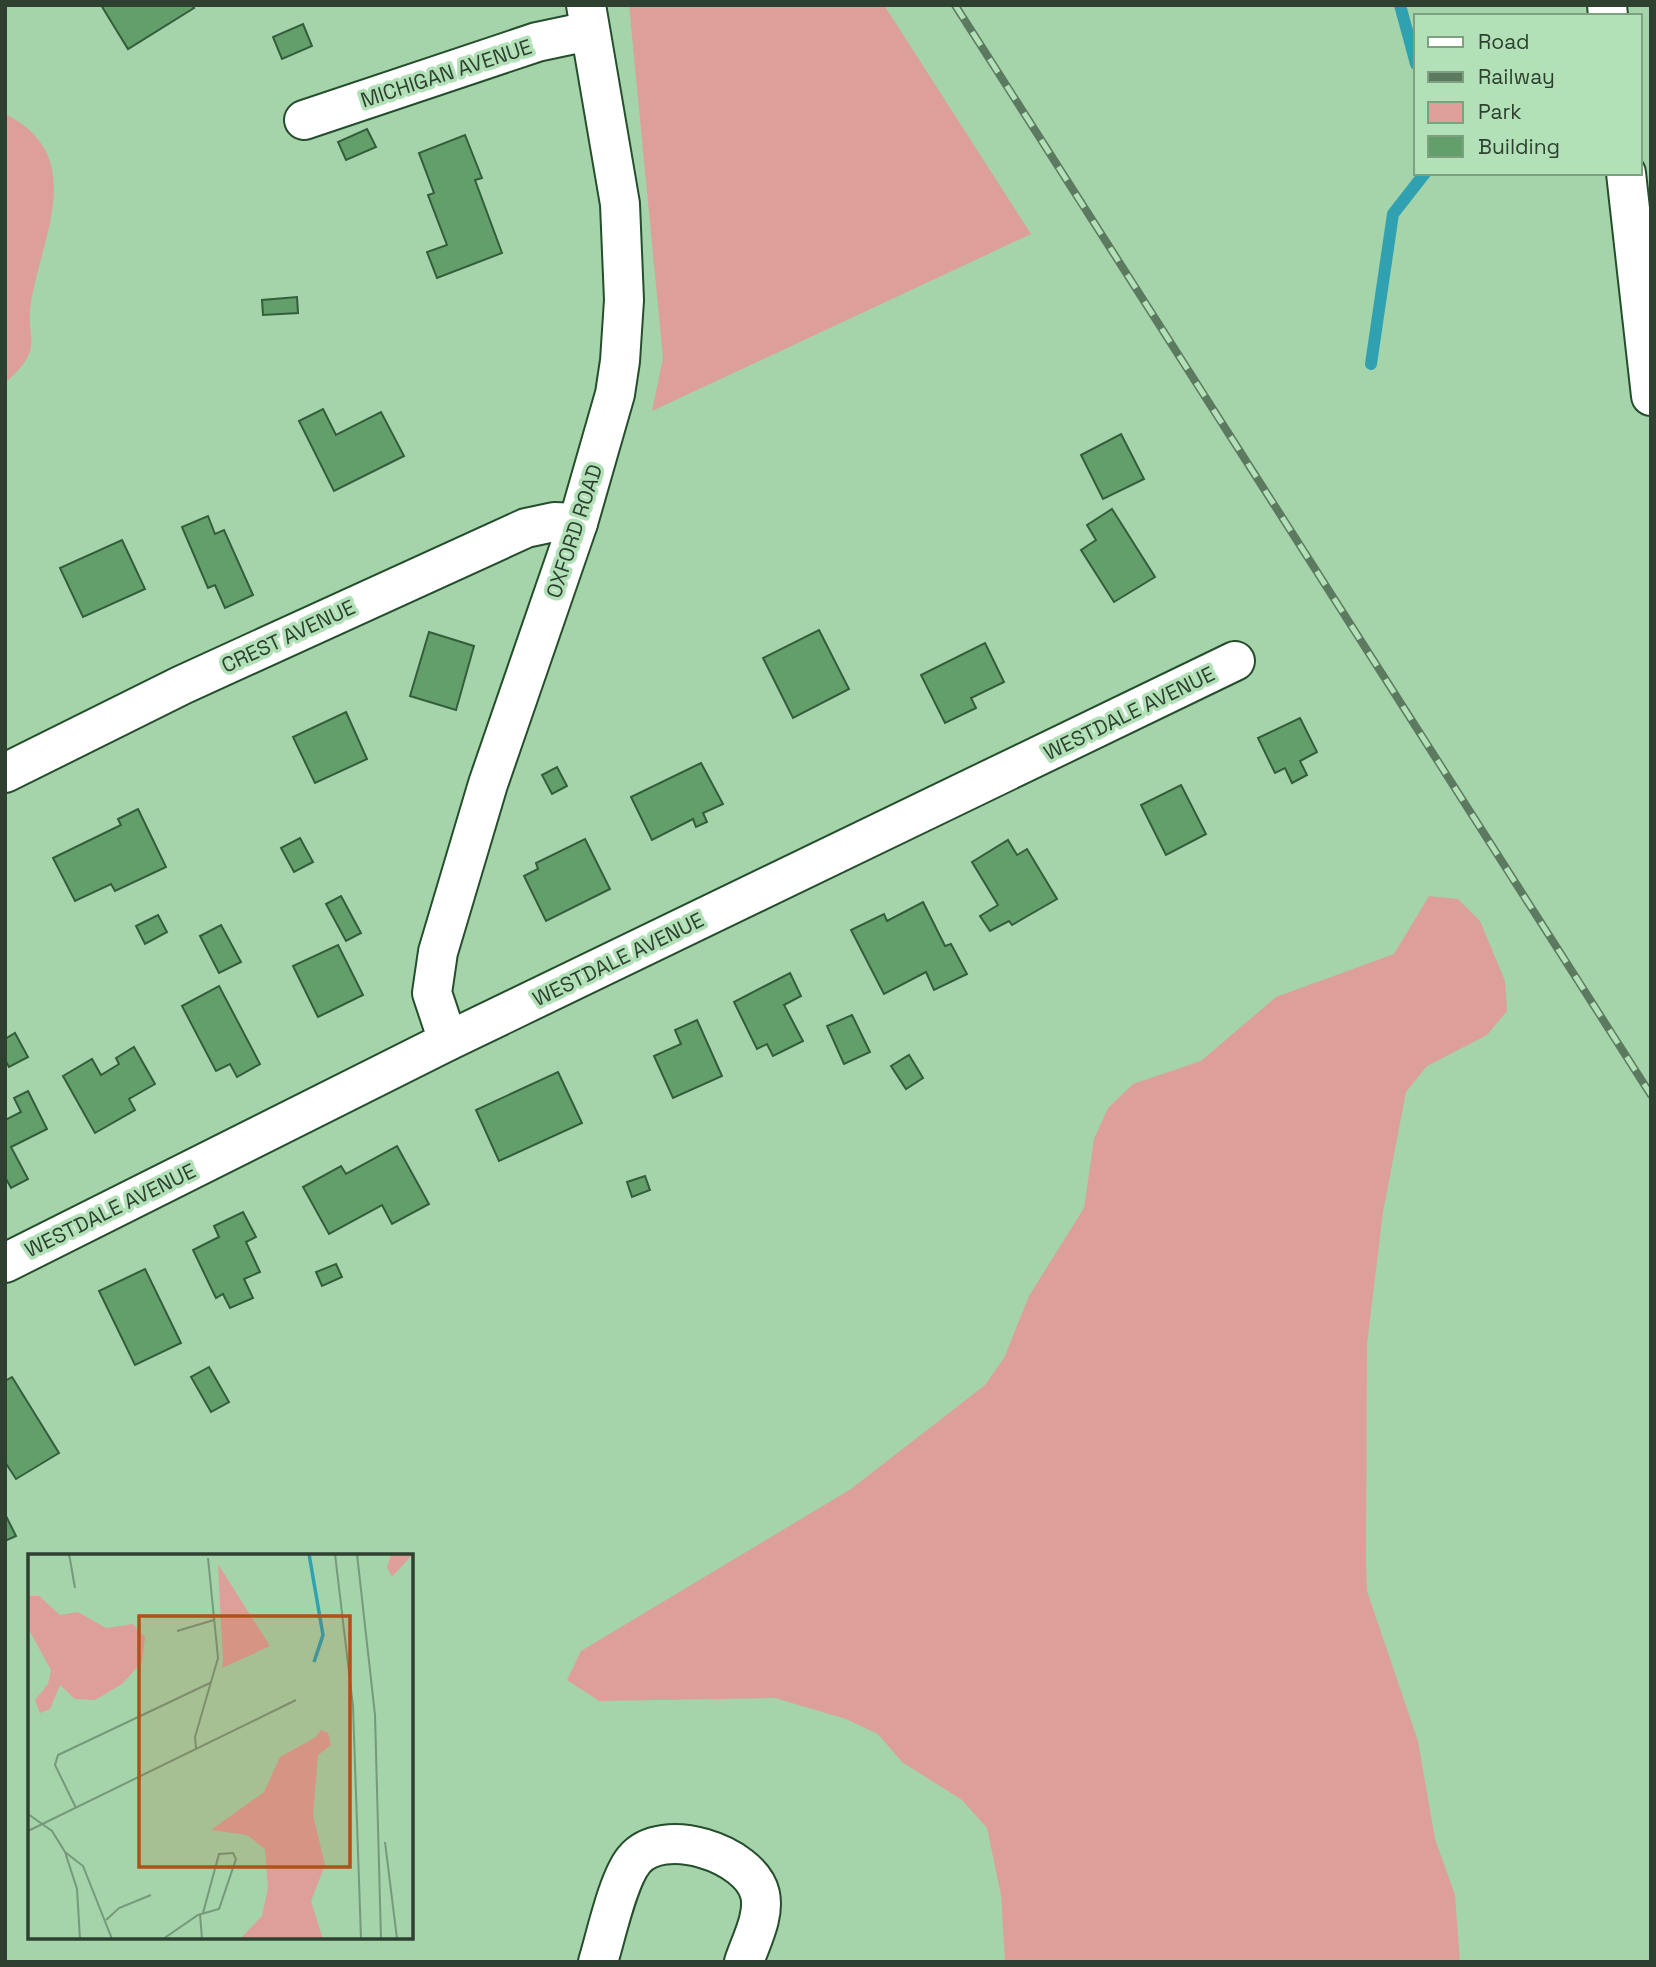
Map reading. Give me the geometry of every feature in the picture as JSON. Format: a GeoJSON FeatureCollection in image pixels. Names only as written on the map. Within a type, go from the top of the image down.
{"type":"FeatureCollection","features":[{"type":"Feature","properties":{"kind":"main road","name":"MICHIGAN AVENUE"},"geometry":{"type":"LineString","coordinates":[[304,120],[537,43],[588,18]]}},
{"type":"Feature","properties":{"kind":"main road","name":"OXFORD ROAD"},"geometry":{"type":"LineString","coordinates":[[448,1041],[432,993],[438,952],[488,784],[578,523],[615,394],[624,300],[621,204],[588,18]]}},
{"type":"Feature","properties":{"kind":"main road"},"geometry":{"type":"LineString","coordinates":[[1626,175],[1651,396]]}},
{"type":"Feature","properties":{"kind":"main road","name":"CREST AVENUE"},"geometry":{"type":"LineString","coordinates":[[5,773],[182,685],[526,528],[554,522],[578,523]]}},
{"type":"Feature","properties":{"kind":"main road","name":"WESTDALE AVENUE"},"geometry":{"type":"LineString","coordinates":[[5,1263],[448,1041],[1235,661]]}},
{"type":"Feature","properties":{"kind":"main road"},"geometry":{"type":"LineString","coordinates":[[598,1962],[629,1867],[641,1853],[668,1843],[728,1859],[751,1875],[759,1892],[761,1911],[744,1962]]}},
{"type":"Feature","properties":{"kind":"green space"},"geometry":{"type":"Polygon","coordinates":[[[629,5],[884,5],[1031,234],[652,411],[663,358],[629,5]]]}},
{"type":"Feature","properties":{"kind":"green space"},"geometry":{"type":"Polygon","coordinates":[[[5,114],[30,131],[45,150],[53,172],[54,195],[51,220],[32,296],[30,351],[26,360],[5,383],[5,114]]]}},
{"type":"Feature","properties":{"kind":"green space"},"geometry":{"type":"Polygon","coordinates":[[[1429,896],[1458,899],[1480,921],[1505,981],[1507,1011],[1487,1035],[1427,1066],[1406,1092],[1383,1212],[1367,1344],[1366,1562],[1367,1591],[1418,1741],[1435,1839],[1455,1895],[1460,1962],[1005,1962],[1001,1895],[987,1828],[962,1800],[902,1762],[878,1734],[846,1719],[775,1698],[599,1701],[567,1680],[581,1651],[851,1489],[985,1385],[1004,1358],[1029,1296],[1084,1208],[1094,1139],[1108,1108],[1133,1084],[1201,1061],[1276,997],[1394,954],[1429,896]]]}},
{"type":"Feature","properties":{"kind":"building"},"geometry":{"type":"Polygon","coordinates":[[[101,5],[192,5],[194,8],[128,49],[101,5]]]}},
{"type":"Feature","properties":{"kind":"building"},"geometry":{"type":"Polygon","coordinates":[[[303,24],[312,46],[282,59],[273,37],[303,24]]]}},
{"type":"Feature","properties":{"kind":"building"},"geometry":{"type":"Polygon","coordinates":[[[367,129],[376,147],[346,160],[338,142],[367,129]]]}},
{"type":"Feature","properties":{"kind":"building"},"geometry":{"type":"Polygon","coordinates":[[[465,135],[482,178],[475,180],[502,253],[437,278],[427,252],[447,245],[428,195],[434,193],[419,153],[465,135]]]}},
{"type":"Feature","properties":{"kind":"building"},"geometry":{"type":"Polygon","coordinates":[[[297,297],[298,313],[263,315],[262,300],[297,297]]]}},
{"type":"Feature","properties":{"kind":"building"},"geometry":{"type":"Polygon","coordinates":[[[323,409],[336,435],[381,412],[404,456],[334,491],[299,421],[323,409]]]}},
{"type":"Feature","properties":{"kind":"building"},"geometry":{"type":"Polygon","coordinates":[[[1121,434],[1144,479],[1103,499],[1081,455],[1121,434]]]}},
{"type":"Feature","properties":{"kind":"building"},"geometry":{"type":"Polygon","coordinates":[[[1112,509],[1155,577],[1114,602],[1081,550],[1096,540],[1087,525],[1112,509]]]}},
{"type":"Feature","properties":{"kind":"building"},"geometry":{"type":"Polygon","coordinates":[[[208,516],[215,534],[224,530],[253,595],[225,608],[215,585],[208,588],[182,527],[208,516]]]}},
{"type":"Feature","properties":{"kind":"building"},"geometry":{"type":"Polygon","coordinates":[[[122,540],[145,589],[83,617],[60,568],[122,540]]]}},
{"type":"Feature","properties":{"kind":"building"},"geometry":{"type":"Polygon","coordinates":[[[819,630],[849,689],[793,718],[763,658],[819,630]]]}},
{"type":"Feature","properties":{"kind":"building"},"geometry":{"type":"Polygon","coordinates":[[[429,632],[474,646],[456,710],[410,696],[429,632]]]}},
{"type":"Feature","properties":{"kind":"building"},"geometry":{"type":"Polygon","coordinates":[[[985,643],[1004,682],[971,698],[976,708],[945,723],[921,675],[985,643]]]}},
{"type":"Feature","properties":{"kind":"building"},"geometry":{"type":"Polygon","coordinates":[[[346,712],[367,759],[315,783],[293,737],[346,712]]]}},
{"type":"Feature","properties":{"kind":"building"},"geometry":{"type":"Polygon","coordinates":[[[1300,718],[1317,752],[1300,761],[1307,775],[1292,783],[1285,768],[1275,773],[1258,738],[1300,718]]]}},
{"type":"Feature","properties":{"kind":"building"},"geometry":{"type":"Polygon","coordinates":[[[701,763],[723,804],[703,813],[707,822],[696,827],[693,819],[652,840],[631,797],[701,763]]]}},
{"type":"Feature","properties":{"kind":"building"},"geometry":{"type":"Polygon","coordinates":[[[557,767],[567,786],[552,794],[542,775],[557,767]]]}},
{"type":"Feature","properties":{"kind":"building"},"geometry":{"type":"Polygon","coordinates":[[[1181,785],[1206,834],[1166,855],[1141,805],[1181,785]]]}},
{"type":"Feature","properties":{"kind":"building"},"geometry":{"type":"Polygon","coordinates":[[[138,809],[166,867],[115,891],[111,884],[75,901],[53,858],[121,825],[118,819],[138,809]]]}},
{"type":"Feature","properties":{"kind":"building"},"geometry":{"type":"Polygon","coordinates":[[[300,838],[313,862],[294,872],[281,848],[300,838]]]}},
{"type":"Feature","properties":{"kind":"building"},"geometry":{"type":"Polygon","coordinates":[[[585,839],[610,889],[546,921],[524,876],[538,869],[536,863],[585,839]]]}},
{"type":"Feature","properties":{"kind":"building"},"geometry":{"type":"Polygon","coordinates":[[[1008,840],[1017,855],[1027,849],[1057,899],[1012,925],[1009,921],[990,931],[980,916],[998,905],[972,862],[1008,840]]]}},
{"type":"Feature","properties":{"kind":"building"},"geometry":{"type":"Polygon","coordinates":[[[341,896],[361,933],[346,941],[326,904],[341,896]]]}},
{"type":"Feature","properties":{"kind":"building"},"geometry":{"type":"Polygon","coordinates":[[[923,902],[945,946],[951,944],[967,974],[934,990],[926,972],[884,994],[851,930],[884,914],[887,921],[923,902]]]}},
{"type":"Feature","properties":{"kind":"building"},"geometry":{"type":"Polygon","coordinates":[[[158,915],[167,932],[145,944],[136,926],[158,915]]]}},
{"type":"Feature","properties":{"kind":"building"},"geometry":{"type":"Polygon","coordinates":[[[221,925],[241,962],[219,973],[200,936],[221,925]]]}},
{"type":"Feature","properties":{"kind":"building"},"geometry":{"type":"Polygon","coordinates":[[[338,945],[363,995],[318,1017],[293,966],[338,945]]]}},
{"type":"Feature","properties":{"kind":"building"},"geometry":{"type":"Polygon","coordinates":[[[790,973],[801,996],[784,1005],[803,1041],[773,1056],[767,1044],[757,1049],[734,1002],[790,973]]]}},
{"type":"Feature","properties":{"kind":"building"},"geometry":{"type":"Polygon","coordinates":[[[219,986],[260,1064],[237,1077],[230,1064],[216,1071],[182,1006],[219,986]]]}},
{"type":"Feature","properties":{"kind":"building"},"geometry":{"type":"Polygon","coordinates":[[[852,1015],[870,1052],[844,1064],[827,1026],[852,1015]]]}},
{"type":"Feature","properties":{"kind":"building"},"geometry":{"type":"Polygon","coordinates":[[[697,1020],[722,1076],[673,1098],[654,1056],[681,1044],[675,1030],[697,1020]]]}},
{"type":"Feature","properties":{"kind":"building"},"geometry":{"type":"Polygon","coordinates":[[[15,1033],[28,1057],[9,1067],[5,1060],[5,1039],[15,1033]]]}},
{"type":"Feature","properties":{"kind":"building"},"geometry":{"type":"Polygon","coordinates":[[[134,1047],[155,1084],[129,1099],[135,1110],[95,1133],[63,1076],[92,1059],[101,1075],[119,1064],[116,1058],[134,1047]]]}},
{"type":"Feature","properties":{"kind":"building"},"geometry":{"type":"Polygon","coordinates":[[[909,1055],[923,1078],[906,1089],[891,1066],[909,1055]]]}},
{"type":"Feature","properties":{"kind":"building"},"geometry":{"type":"Polygon","coordinates":[[[558,1072],[582,1123],[499,1161],[476,1110],[558,1072]]]}},
{"type":"Feature","properties":{"kind":"building"},"geometry":{"type":"Polygon","coordinates":[[[28,1091],[47,1129],[11,1147],[28,1179],[11,1188],[5,1177],[5,1120],[21,1112],[14,1098],[28,1091]]]}},
{"type":"Feature","properties":{"kind":"building"},"geometry":{"type":"Polygon","coordinates":[[[397,1146],[429,1204],[392,1224],[382,1205],[329,1234],[303,1187],[341,1166],[346,1174],[397,1146]]]}},
{"type":"Feature","properties":{"kind":"building"},"geometry":{"type":"Polygon","coordinates":[[[645,1176],[650,1190],[632,1197],[627,1182],[645,1176]]]}},
{"type":"Feature","properties":{"kind":"building"},"geometry":{"type":"Polygon","coordinates":[[[243,1212],[256,1237],[246,1242],[260,1272],[244,1279],[253,1298],[230,1308],[223,1294],[216,1298],[193,1250],[219,1237],[214,1226],[243,1212]]]}},
{"type":"Feature","properties":{"kind":"building"},"geometry":{"type":"Polygon","coordinates":[[[336,1264],[342,1277],[322,1286],[316,1272],[336,1264]]]}},
{"type":"Feature","properties":{"kind":"building"},"geometry":{"type":"Polygon","coordinates":[[[145,1269],[181,1343],[135,1365],[99,1291],[145,1269]]]}},
{"type":"Feature","properties":{"kind":"building"},"geometry":{"type":"Polygon","coordinates":[[[209,1367],[229,1402],[211,1412],[191,1377],[209,1367]]]}},
{"type":"Feature","properties":{"kind":"building"},"geometry":{"type":"Polygon","coordinates":[[[12,1377],[59,1453],[16,1479],[5,1462],[5,1381],[12,1377]]]}},
{"type":"Feature","properties":{"kind":"building"},"geometry":{"type":"Polygon","coordinates":[[[5,1514],[16,1536],[5,1541],[5,1514]]]}},
{"type":"Feature","properties":{"kind":"waterway"},"geometry":{"type":"LineString","coordinates":[[1400,5],[1414,57]]}},
{"type":"Feature","properties":{"kind":"waterway"},"geometry":{"type":"LineString","coordinates":[[1371,364],[1393,214],[1423,175]]}},
{"type":"Feature","properties":{"kind":"railway"},"geometry":{"type":"LineString","coordinates":[[955,5],[1651,1095]]}}]}
